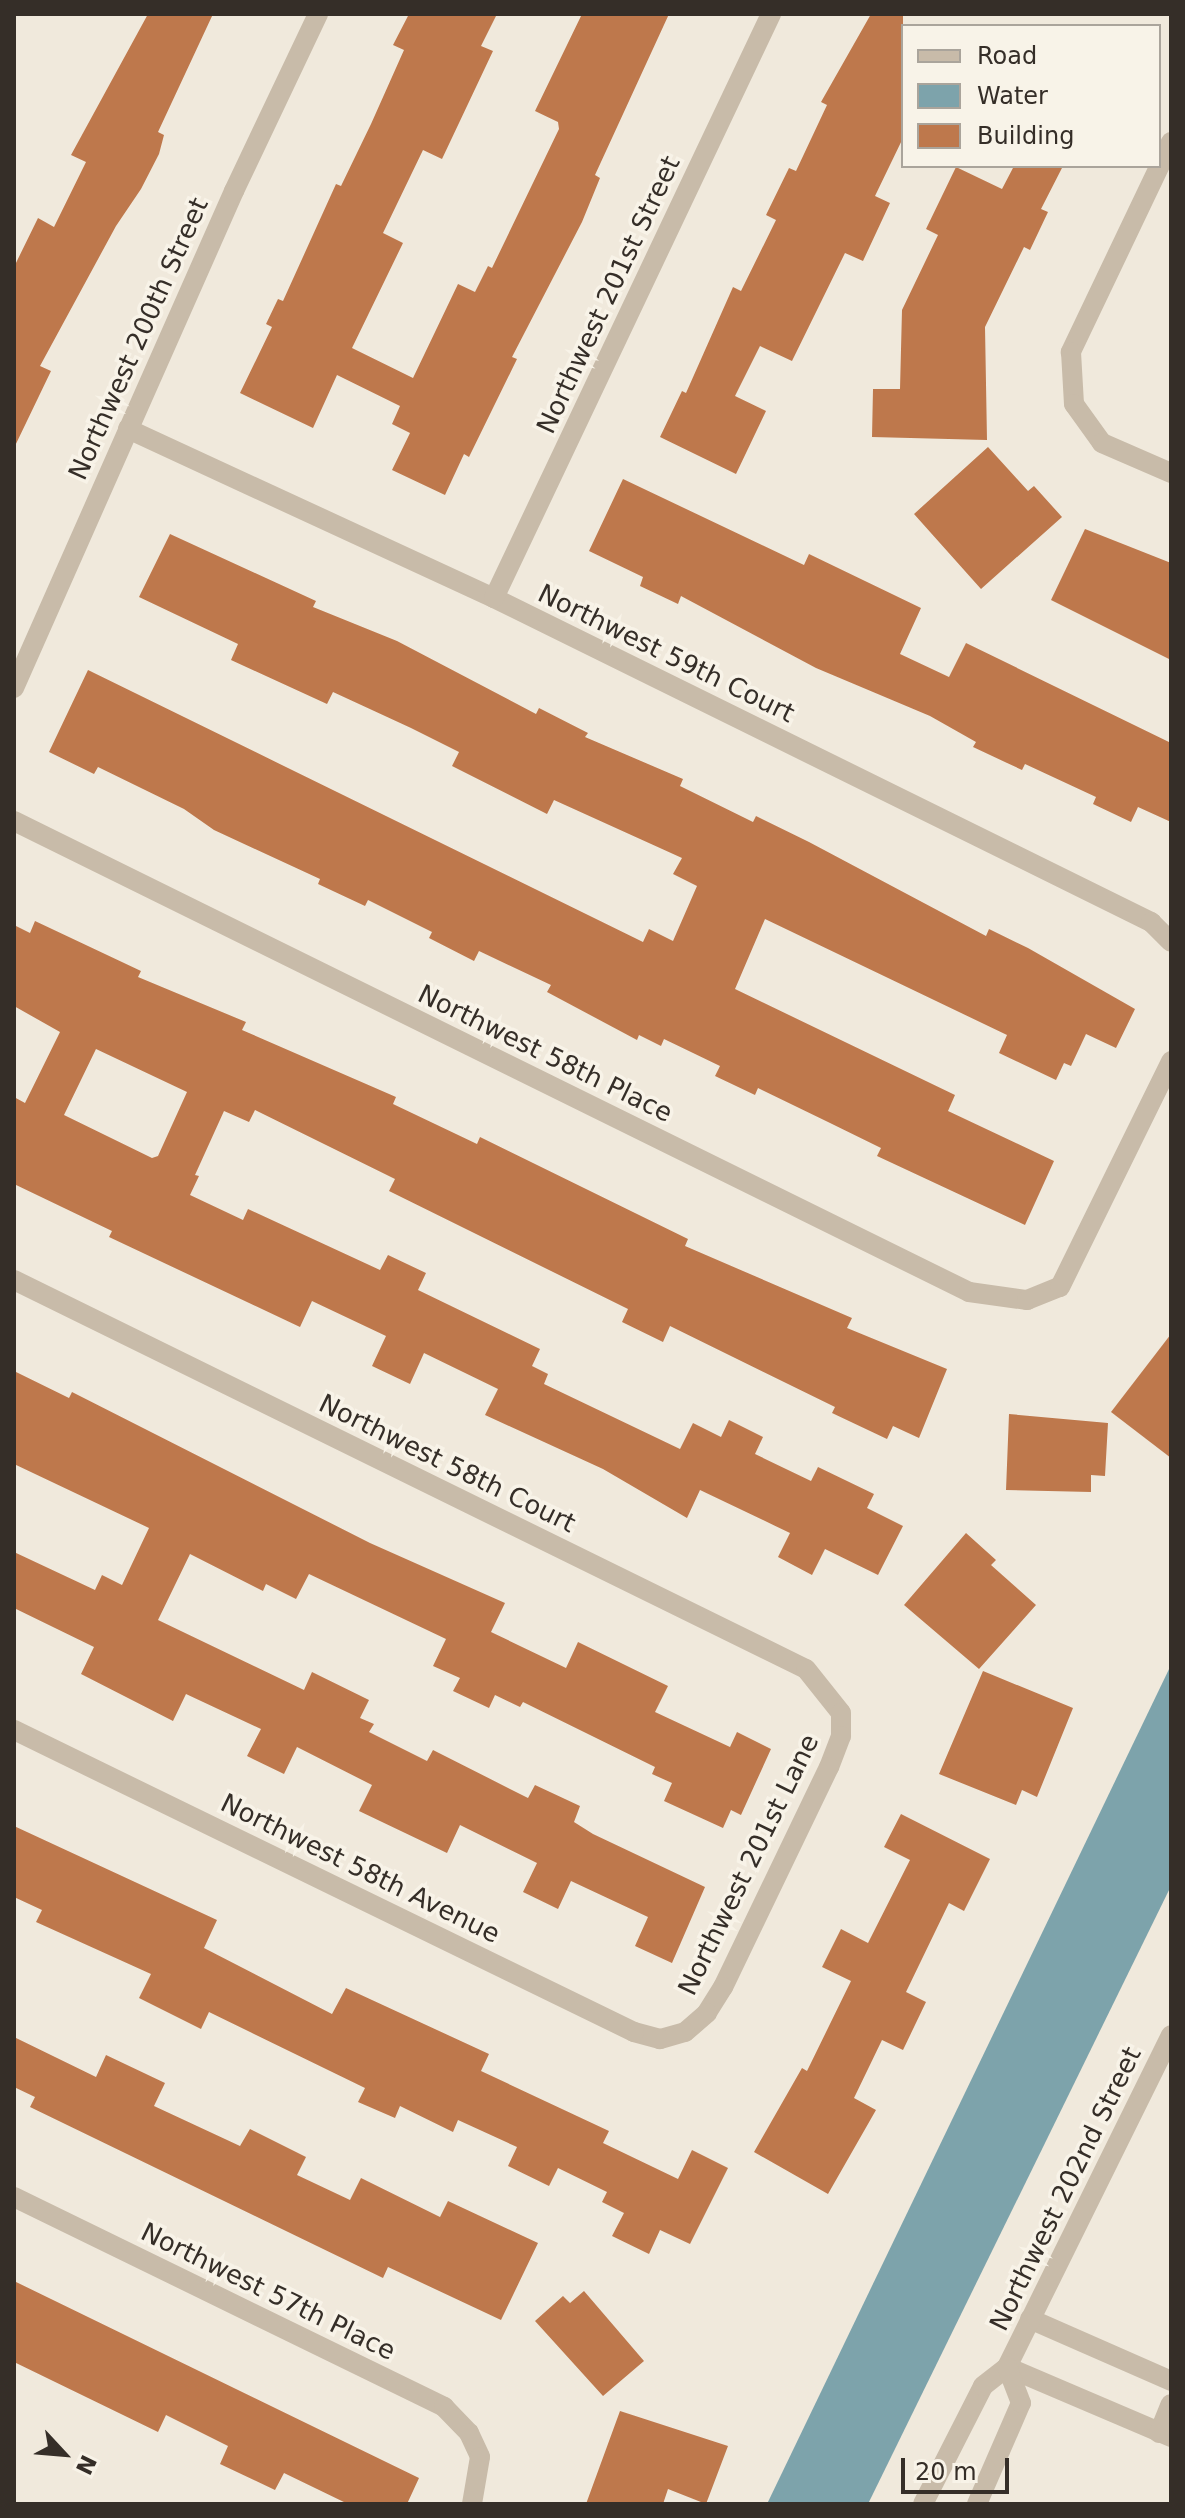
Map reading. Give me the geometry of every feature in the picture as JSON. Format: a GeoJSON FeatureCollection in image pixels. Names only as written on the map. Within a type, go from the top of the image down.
{"type":"FeatureCollection","features":[{"type":"Feature","properties":{"kind":"street","name":"Northwest 200th Street"},"geometry":{"type":"LineString","coordinates":[[14,688],[128,429],[318,14]]}},
{"type":"Feature","properties":{"kind":"street","name":"Northwest 201st Street"},"geometry":{"type":"LineString","coordinates":[[494,598],[771,14]]}},
{"type":"Feature","properties":{"kind":"street"},"geometry":{"type":"LineString","coordinates":[[1161,163],[1171,142]]}},
{"type":"Feature","properties":{"kind":"street"},"geometry":{"type":"LineString","coordinates":[[1159,168],[1071,352],[1074,404],[1102,443],[1171,473]]}},
{"type":"Feature","properties":{"kind":"street","name":"Northwest 59th Court"},"geometry":{"type":"LineString","coordinates":[[128,429],[494,598],[1151,922],[1171,942]]}},
{"type":"Feature","properties":{"kind":"street","name":"Northwest 58th Place"},"geometry":{"type":"LineString","coordinates":[[14,821],[969,1292],[1027,1300],[1060,1287],[1171,1061]]}},
{"type":"Feature","properties":{"kind":"street","name":"Northwest 58th Court"},"geometry":{"type":"LineString","coordinates":[[14,1280],[806,1669],[841,1713]]}},
{"type":"Feature","properties":{"kind":"street","name":"Northwest 201st Lane"},"geometry":{"type":"LineString","coordinates":[[685,2032],[707,2013],[723,1987],[829,1767],[841,1736],[841,1713]]}},
{"type":"Feature","properties":{"kind":"street","name":"Northwest 58th Avenue"},"geometry":{"type":"LineString","coordinates":[[14,1730],[634,2032],[660,2039],[685,2032]]}},
{"type":"Feature","properties":{"kind":"street","name":"Northwest 202nd Street"},"geometry":{"type":"LineString","coordinates":[[923,2504],[983,2386],[1007,2367],[1171,2035]]}},
{"type":"Feature","properties":{"kind":"street","name":"Northwest 57th Place"},"geometry":{"type":"LineString","coordinates":[[14,2197],[444,2407],[469,2433],[480,2457],[472,2504]]}},
{"type":"Feature","properties":{"kind":"street"},"geometry":{"type":"LineString","coordinates":[[1030,2319],[1171,2381]]}},
{"type":"Feature","properties":{"kind":"street"},"geometry":{"type":"LineString","coordinates":[[1007,2367],[1165,2435],[1171,2404]]}},
{"type":"Feature","properties":{"kind":"street","name":"Northwest 202nd Street"},"geometry":{"type":"LineString","coordinates":[[977,2504],[1021,2403],[1007,2367]]}},
{"type":"Feature","properties":{"kind":"water"},"geometry":{"type":"Polygon","coordinates":[[[1171,1665],[1171,1886],[868,2504],[767,2504],[1171,1665]]]}},
{"type":"Feature","properties":{"kind":"building"},"geometry":{"type":"Polygon","coordinates":[[[148,14],[213,14],[158,132],[164,135],[159,154],[40,366],[51,371],[14,448],[14,267],[38,218],[54,227],[86,162],[71,155],[148,14]]]}},
{"type":"Feature","properties":{"kind":"building"},"geometry":{"type":"Polygon","coordinates":[[[409,14],[497,14],[481,46],[493,51],[442,159],[423,150],[383,233],[403,243],[352,348],[413,378],[458,284],[475,292],[488,266],[492,268],[559,129],[558,122],[535,111],[582,14],[669,14],[595,175],[600,178],[582,222],[512,357],[517,359],[469,457],[464,454],[445,495],[392,470],[410,433],[392,424],[400,406],[337,375],[313,428],[240,393],[272,327],[266,324],[278,299],[283,301],[336,184],[341,186],[404,50],[393,45],[409,14]]]}},
{"type":"Feature","properties":{"kind":"building"},"geometry":{"type":"Polygon","coordinates":[[[871,14],[903,14],[901,142],[875,196],[890,203],[863,261],[845,253],[792,361],[760,346],[735,396],[766,411],[736,474],[660,437],[682,391],[686,393],[733,287],[741,291],[776,220],[766,215],[789,168],[796,171],[827,105],[821,102],[871,14]]]}},
{"type":"Feature","properties":{"kind":"building"},"geometry":{"type":"Polygon","coordinates":[[[956,168],[1002,189],[1013,168],[1062,168],[1041,209],[1048,212],[1030,250],[1024,247],[985,327],[987,440],[872,437],[873,389],[900,389],[902,310],[938,235],[926,229],[956,168]]]}},
{"type":"Feature","properties":{"kind":"building"},"geometry":{"type":"Polygon","coordinates":[[[988,447],[1028,491],[1034,486],[1062,517],[981,589],[914,514],[988,447]]]}},
{"type":"Feature","properties":{"kind":"building"},"geometry":{"type":"Polygon","coordinates":[[[623,479],[804,565],[809,554],[921,608],[900,654],[949,677],[966,643],[1171,743],[1171,822],[1138,807],[1131,822],[1093,804],[1096,797],[1025,764],[1022,770],[973,747],[976,742],[930,716],[816,668],[681,596],[678,604],[640,586],[643,577],[589,551],[623,479]]]}},
{"type":"Feature","properties":{"kind":"building"},"geometry":{"type":"Polygon","coordinates":[[[1085,529],[1171,563],[1171,660],[1051,600],[1085,529]]]}},
{"type":"Feature","properties":{"kind":"building"},"geometry":{"type":"Polygon","coordinates":[[[170,534],[316,601],[313,607],[397,641],[536,714],[539,708],[588,733],[585,737],[683,779],[680,786],[753,822],[756,816],[986,936],[989,929],[1028,948],[1135,1009],[1116,1048],[1086,1034],[1071,1066],[1064,1063],[1056,1080],[999,1053],[1007,1035],[765,919],[735,989],[955,1095],[948,1111],[1054,1161],[1025,1225],[877,1156],[881,1148],[758,1088],[755,1095],[715,1076],[720,1066],[664,1039],[661,1046],[639,1035],[637,1040],[547,992],[551,985],[479,951],[474,961],[429,938],[432,932],[368,900],[365,906],[318,884],[320,879],[214,830],[184,809],[98,767],[94,774],[49,752],[88,670],[643,942],[649,929],[673,941],[697,886],[673,874],[682,858],[554,800],[547,814],[452,766],[459,752],[411,728],[333,692],[327,704],[231,660],[238,644],[139,597],[170,534]]]}},
{"type":"Feature","properties":{"kind":"building"},"geometry":{"type":"Polygon","coordinates":[[[35,921],[141,971],[138,977],[246,1022],[242,1030],[396,1097],[393,1104],[477,1144],[480,1137],[688,1239],[685,1246],[852,1318],[847,1328],[947,1369],[919,1438],[893,1426],[887,1439],[832,1413],[835,1407],[670,1326],[663,1342],[622,1322],[628,1309],[389,1191],[395,1179],[255,1110],[249,1122],[224,1111],[195,1175],[199,1176],[190,1195],[243,1220],[248,1209],[380,1270],[388,1255],[426,1273],[418,1290],[540,1349],[532,1366],[548,1374],[544,1384],[680,1449],[693,1423],[721,1437],[729,1420],[763,1437],[755,1454],[811,1481],[818,1467],[874,1494],[867,1508],[903,1526],[878,1575],[825,1549],[812,1575],[778,1557],[790,1533],[700,1490],[687,1518],[603,1469],[485,1415],[498,1389],[424,1353],[410,1384],[372,1366],[386,1336],[312,1301],[300,1327],[109,1237],[112,1231],[14,1184],[14,1097],[25,1103],[60,1032],[14,1006],[14,925],[30,933],[35,921]],[[96,1049],[64,1115],[152,1158],[158,1156],[187,1092],[96,1049]]]}},
{"type":"Feature","properties":{"kind":"building"},"geometry":{"type":"Polygon","coordinates":[[[1171,1334],[1171,1458],[1111,1412],[1171,1334]]]}},
{"type":"Feature","properties":{"kind":"building"},"geometry":{"type":"Polygon","coordinates":[[[14,1371],[69,1398],[72,1392],[370,1543],[505,1603],[491,1632],[566,1668],[578,1642],[668,1686],[655,1712],[730,1747],[737,1732],[771,1749],[741,1815],[731,1810],[723,1828],[664,1801],[672,1783],[652,1774],[655,1767],[523,1702],[520,1707],[495,1695],[489,1708],[453,1691],[460,1678],[433,1666],[446,1639],[309,1574],[296,1599],[266,1584],[263,1591],[190,1554],[158,1620],[304,1690],[312,1672],[369,1700],[360,1718],[374,1724],[369,1732],[427,1761],[433,1750],[528,1798],[535,1785],[580,1806],[574,1822],[593,1834],[705,1887],[672,1963],[635,1946],[648,1917],[571,1881],[558,1909],[523,1892],[537,1863],[460,1825],[447,1853],[359,1811],[372,1785],[297,1747],[284,1774],[247,1756],[261,1729],[186,1694],[173,1721],[81,1674],[94,1647],[14,1608],[14,1552],[95,1590],[102,1575],[122,1585],[149,1528],[14,1464],[14,1371]]]}},
{"type":"Feature","properties":{"kind":"building"},"geometry":{"type":"Polygon","coordinates":[[[1009,1414],[1108,1423],[1105,1476],[1091,1475],[1091,1492],[1006,1490],[1009,1414]]]}},
{"type":"Feature","properties":{"kind":"building"},"geometry":{"type":"Polygon","coordinates":[[[966,1533],[996,1560],[991,1565],[1036,1605],[979,1669],[904,1605],[966,1533]]]}},
{"type":"Feature","properties":{"kind":"building"},"geometry":{"type":"Polygon","coordinates":[[[983,1671],[1073,1708],[1037,1797],[1022,1790],[1016,1805],[939,1774],[983,1671]]]}},
{"type":"Feature","properties":{"kind":"building"},"geometry":{"type":"Polygon","coordinates":[[[901,1814],[990,1859],[964,1911],[949,1903],[906,1992],[926,2002],[903,2050],[882,2040],[854,2098],[876,2110],[828,2194],[754,2152],[802,2068],[807,2071],[851,1981],[822,1967],[841,1929],[868,1943],[910,1860],[884,1847],[901,1814]]]}},
{"type":"Feature","properties":{"kind":"building"},"geometry":{"type":"Polygon","coordinates":[[[14,1826],[217,1920],[204,1948],[332,2014],[346,1988],[489,2054],[481,2071],[609,2131],[603,2143],[678,2179],[692,2150],[728,2168],[690,2244],[660,2230],[649,2254],[612,2236],[624,2213],[602,2202],[607,2192],[558,2168],[549,2186],[508,2166],[517,2147],[458,2120],[453,2132],[400,2106],[395,2118],[358,2102],[365,2088],[209,2012],[201,2029],[139,1998],[151,1974],[36,1922],[42,1910],[14,1897],[14,1826]]]}},
{"type":"Feature","properties":{"kind":"building"},"geometry":{"type":"Polygon","coordinates":[[[14,2037],[96,2077],[106,2055],[165,2083],[154,2106],[240,2146],[250,2129],[306,2157],[297,2175],[350,2200],[361,2178],[440,2217],[448,2201],[538,2243],[501,2320],[388,2267],[383,2278],[30,2107],[35,2097],[14,2087],[14,2037]]]}},
{"type":"Feature","properties":{"kind":"building"},"geometry":{"type":"Polygon","coordinates":[[[14,2281],[419,2478],[407,2504],[348,2504],[284,2473],[275,2490],[220,2464],[228,2446],[166,2415],[158,2432],[14,2362],[14,2281]]]}},
{"type":"Feature","properties":{"kind":"building"},"geometry":{"type":"Polygon","coordinates":[[[584,2291],[644,2361],[603,2396],[535,2321],[563,2296],[570,2303],[584,2291]]]}},
{"type":"Feature","properties":{"kind":"building"},"geometry":{"type":"Polygon","coordinates":[[[620,2411],[728,2446],[706,2504],[668,2489],[663,2504],[586,2504],[620,2411]]]}}]}
